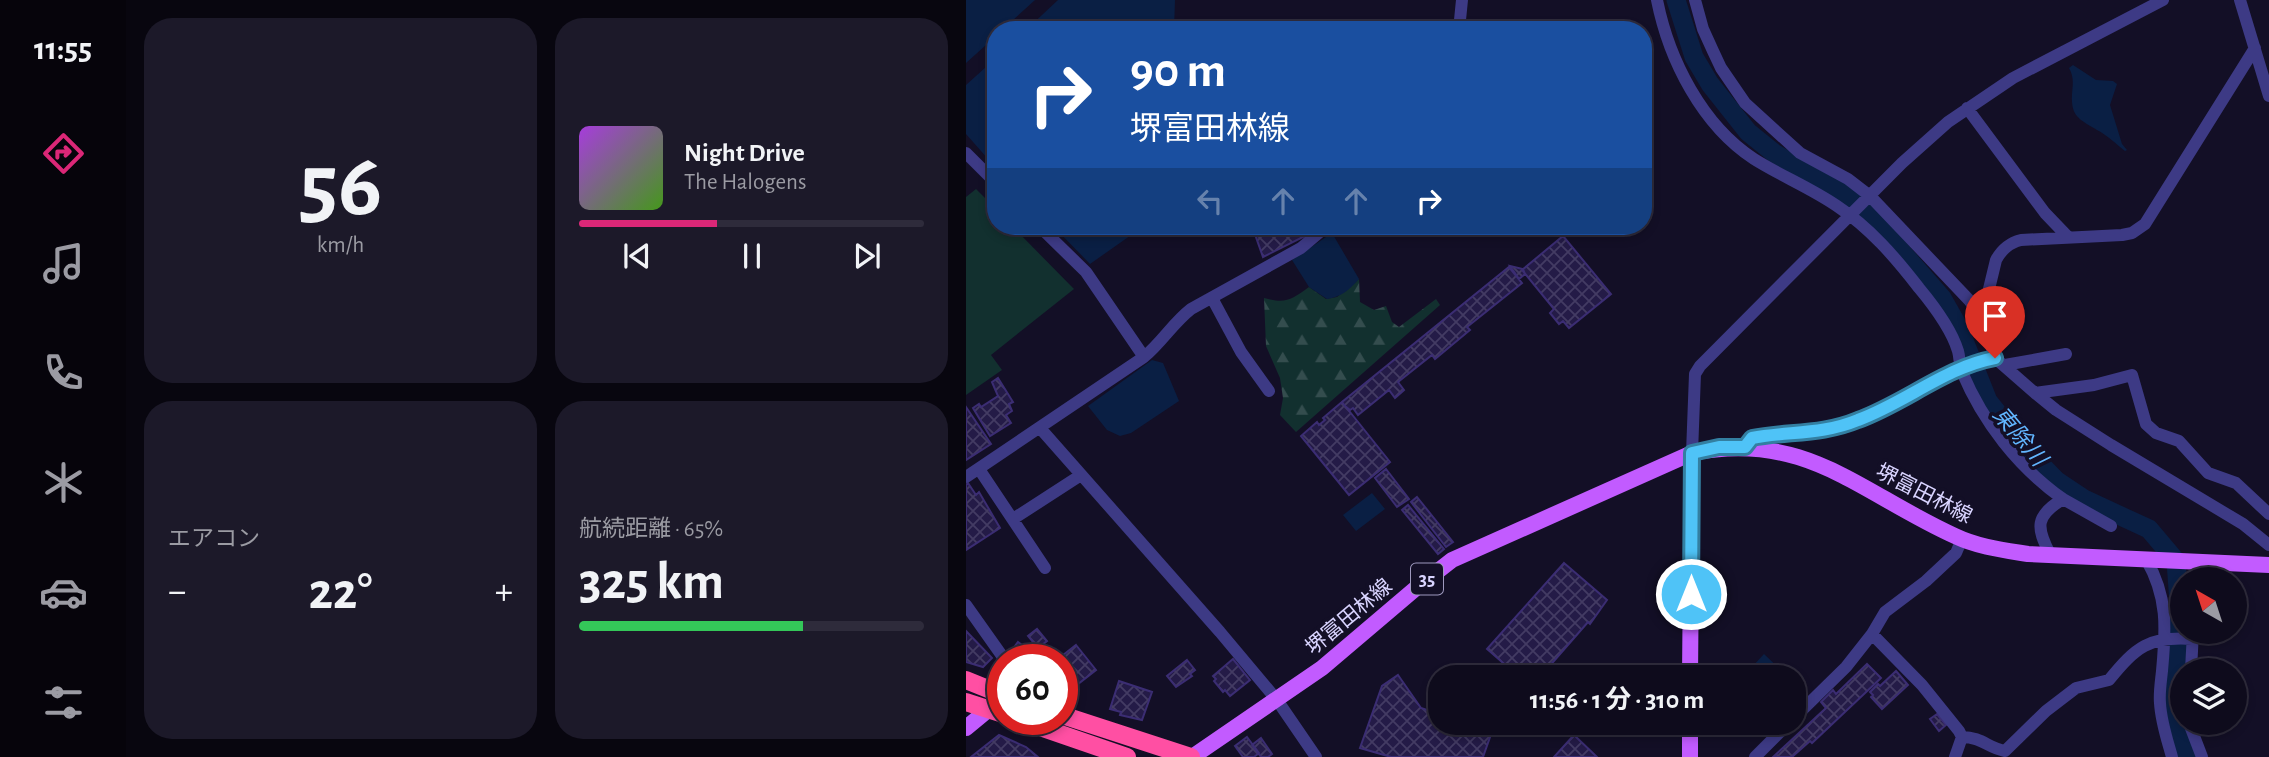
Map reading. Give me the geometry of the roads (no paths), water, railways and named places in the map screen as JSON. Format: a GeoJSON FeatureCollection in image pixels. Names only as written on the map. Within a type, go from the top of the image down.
{"type":"FeatureCollection","features":[{"type":"Feature","properties":{"kind":"highway"},"geometry":{"type":"LineString","coordinates":[[966,680],[987,693]]}},
{"type":"Feature","properties":{"kind":"highway"},"geometry":{"type":"LineString","coordinates":[[966,702],[987,701]]}},
{"type":"Feature","properties":{"kind":"highway"},"geometry":{"type":"LineString","coordinates":[[1078,720],[1191,757]]}},
{"type":"Feature","properties":{"kind":"highway"},"geometry":{"type":"LineString","coordinates":[[1063,735],[1127,757]]}},
{"type":"Feature","properties":{"kind":"main road","name":"堺富田林線"},"geometry":{"type":"LineString","coordinates":[[1191,757],[1322,668],[1452,560],[1692,453],[1719,447],[1745,447],[1812,460],[1962,539],[2000,550],[2269,565]]}},
{"type":"Feature","properties":{"kind":"main road"},"geometry":{"type":"LineString","coordinates":[[1690,665],[1692,453]]}},
{"type":"Feature","properties":{"kind":"main road"},"geometry":{"type":"LineString","coordinates":[[966,727],[987,710]]}},
{"type":"Feature","properties":{"kind":"main road"},"geometry":{"type":"LineString","coordinates":[[1690,735],[1690,757]]}},
{"type":"Feature","properties":{"kind":"street"},"geometry":{"type":"LineString","coordinates":[[1461,21],[1462,0]]}},
{"type":"Feature","properties":{"kind":"street"},"geometry":{"type":"LineString","coordinates":[[1657,0],[1667,39],[1679,68],[1694,94],[1722,131],[1753,158],[1852,214],[1891,253],[1933,306],[1958,351],[1985,417],[2006,445],[2043,485],[2111,526]]}},
{"type":"Feature","properties":{"kind":"street"},"geometry":{"type":"LineString","coordinates":[[1695,0],[1703,29],[1713,51],[1745,103],[1800,153],[1848,178],[1969,300],[1982,318],[1997,360],[2056,410],[2243,524],[2269,545]]}},
{"type":"Feature","properties":{"kind":"street"},"geometry":{"type":"LineString","coordinates":[[1692,453],[1695,374],[1902,163],[1967,108],[2013,78],[2163,0]]}},
{"type":"Feature","properties":{"kind":"street"},"geometry":{"type":"LineString","coordinates":[[2240,0],[2269,96]]}},
{"type":"Feature","properties":{"kind":"street"},"geometry":{"type":"LineString","coordinates":[[1982,318],[1996,260],[2007,246],[2021,240],[2122,235],[2132,233],[2145,224],[2255,48]]}},
{"type":"Feature","properties":{"kind":"street"},"geometry":{"type":"LineString","coordinates":[[1967,108],[2045,214],[2054,219],[2068,237]]}},
{"type":"Feature","properties":{"kind":"street"},"geometry":{"type":"LineString","coordinates":[[966,153],[987,174]]}},
{"type":"Feature","properties":{"kind":"street"},"geometry":{"type":"LineString","coordinates":[[1048,235],[1086,272],[1144,358]]}},
{"type":"Feature","properties":{"kind":"street"},"geometry":{"type":"LineString","coordinates":[[966,477],[1144,358],[1160,343],[1177,320],[1301,248],[1316,235]]}},
{"type":"Feature","properties":{"kind":"street"},"geometry":{"type":"LineString","coordinates":[[1212,298],[1241,352],[1269,391]]}},
{"type":"Feature","properties":{"kind":"street"},"geometry":{"type":"LineString","coordinates":[[1745,447],[1752,438],[1814,433],[1861,420],[1965,368],[1997,360],[2066,354]]}},
{"type":"Feature","properties":{"kind":"street"},"geometry":{"type":"LineString","coordinates":[[2035,393],[2094,385],[2132,375],[2146,424],[2179,442],[2203,470],[2236,483],[2268,512]]}},
{"type":"Feature","properties":{"kind":"street"},"geometry":{"type":"LineString","coordinates":[[1040,428],[1220,632],[1277,700],[1316,757]]}},
{"type":"Feature","properties":{"kind":"street"},"geometry":{"type":"LineString","coordinates":[[979,469],[1045,568]]}},
{"type":"Feature","properties":{"kind":"street"},"geometry":{"type":"LineString","coordinates":[[1013,519],[1081,475]]}},
{"type":"Feature","properties":{"kind":"street"},"geometry":{"type":"LineString","coordinates":[[2050,554],[2040,536],[2039,523],[2048,508],[2063,499]]}},
{"type":"Feature","properties":{"kind":"street"},"geometry":{"type":"LineString","coordinates":[[1806,706],[1846,667],[1872,634],[1885,612],[1926,581],[1956,553],[1962,539]]}},
{"type":"Feature","properties":{"kind":"street"},"geometry":{"type":"LineString","coordinates":[[2148,559],[2159,584],[2165,610],[2160,702],[2172,757]]}},
{"type":"Feature","properties":{"kind":"street"},"geometry":{"type":"LineString","coordinates":[[966,605],[994,644]]}},
{"type":"Feature","properties":{"kind":"street"},"geometry":{"type":"LineString","coordinates":[[1872,634],[1922,685],[1962,737],[1979,738],[2005,751],[2063,697],[2087,684],[2109,680],[2132,654],[2145,645],[2170,637]]}},
{"type":"Feature","properties":{"kind":"street"},"geometry":{"type":"LineString","coordinates":[[1755,757],[1777,735]]}},
{"type":"Feature","properties":{"kind":"street"},"geometry":{"type":"LineString","coordinates":[[2194,735],[2202,757]]}},
{"type":"Feature","properties":{"kind":"street"},"geometry":{"type":"LineString","coordinates":[[1955,757],[1962,737]]}},
{"type":"Feature","properties":{"kind":"water"},"geometry":{"type":"Polygon","coordinates":[[[966,0],[1035,0],[1012,21],[987,21],[987,44],[966,63],[966,0]]]}},
{"type":"Feature","properties":{"kind":"water"},"geometry":{"type":"Polygon","coordinates":[[[1058,0],[1175,0],[1174,21],[1036,21],[1058,0]]]}},
{"type":"Feature","properties":{"kind":"water"},"geometry":{"type":"Polygon","coordinates":[[[2073,65],[2096,80],[2113,81],[2117,84],[2110,105],[2122,144],[2127,150],[2077,116],[2072,102],[2073,85],[2069,68],[2073,65]]]}},
{"type":"Feature","properties":{"kind":"water"},"geometry":{"type":"Polygon","coordinates":[[[987,66],[987,158],[966,134],[966,85],[987,66]]]}},
{"type":"Feature","properties":{"kind":"water"},"geometry":{"type":"Polygon","coordinates":[[[1062,235],[1131,235],[1090,264],[1062,235]]]}},
{"type":"Feature","properties":{"kind":"water"},"geometry":{"type":"Polygon","coordinates":[[[1329,235],[1333,235],[1359,279],[1336,297],[1327,299],[1309,287],[1292,260],[1329,235]]]}},
{"type":"Feature","properties":{"kind":"water"},"geometry":{"type":"Polygon","coordinates":[[[1152,360],[1163,363],[1179,401],[1131,433],[1120,436],[1107,430],[1088,406],[1152,360]]]}},
{"type":"Feature","properties":{"kind":"water"},"geometry":{"type":"Polygon","coordinates":[[[1372,493],[1385,509],[1356,531],[1343,515],[1372,493]]]}},
{"type":"Feature","properties":{"kind":"water"},"geometry":{"type":"Polygon","coordinates":[[[1764,654],[1775,665],[1754,665],[1764,654]]]}},
{"type":"Feature","properties":{"kind":"waterway","name":"東除川"},"geometry":{"type":"LineString","coordinates":[[1676,0],[1694,57],[1710,84],[1748,132],[1774,153],[1849,196],[1869,214],[1942,298],[1959,328],[1988,401],[2028,451],[2057,481],[2084,499],[2149,529],[2176,561],[2179,603],[2177,673],[2171,702],[2178,734],[2188,757]]}}]}
